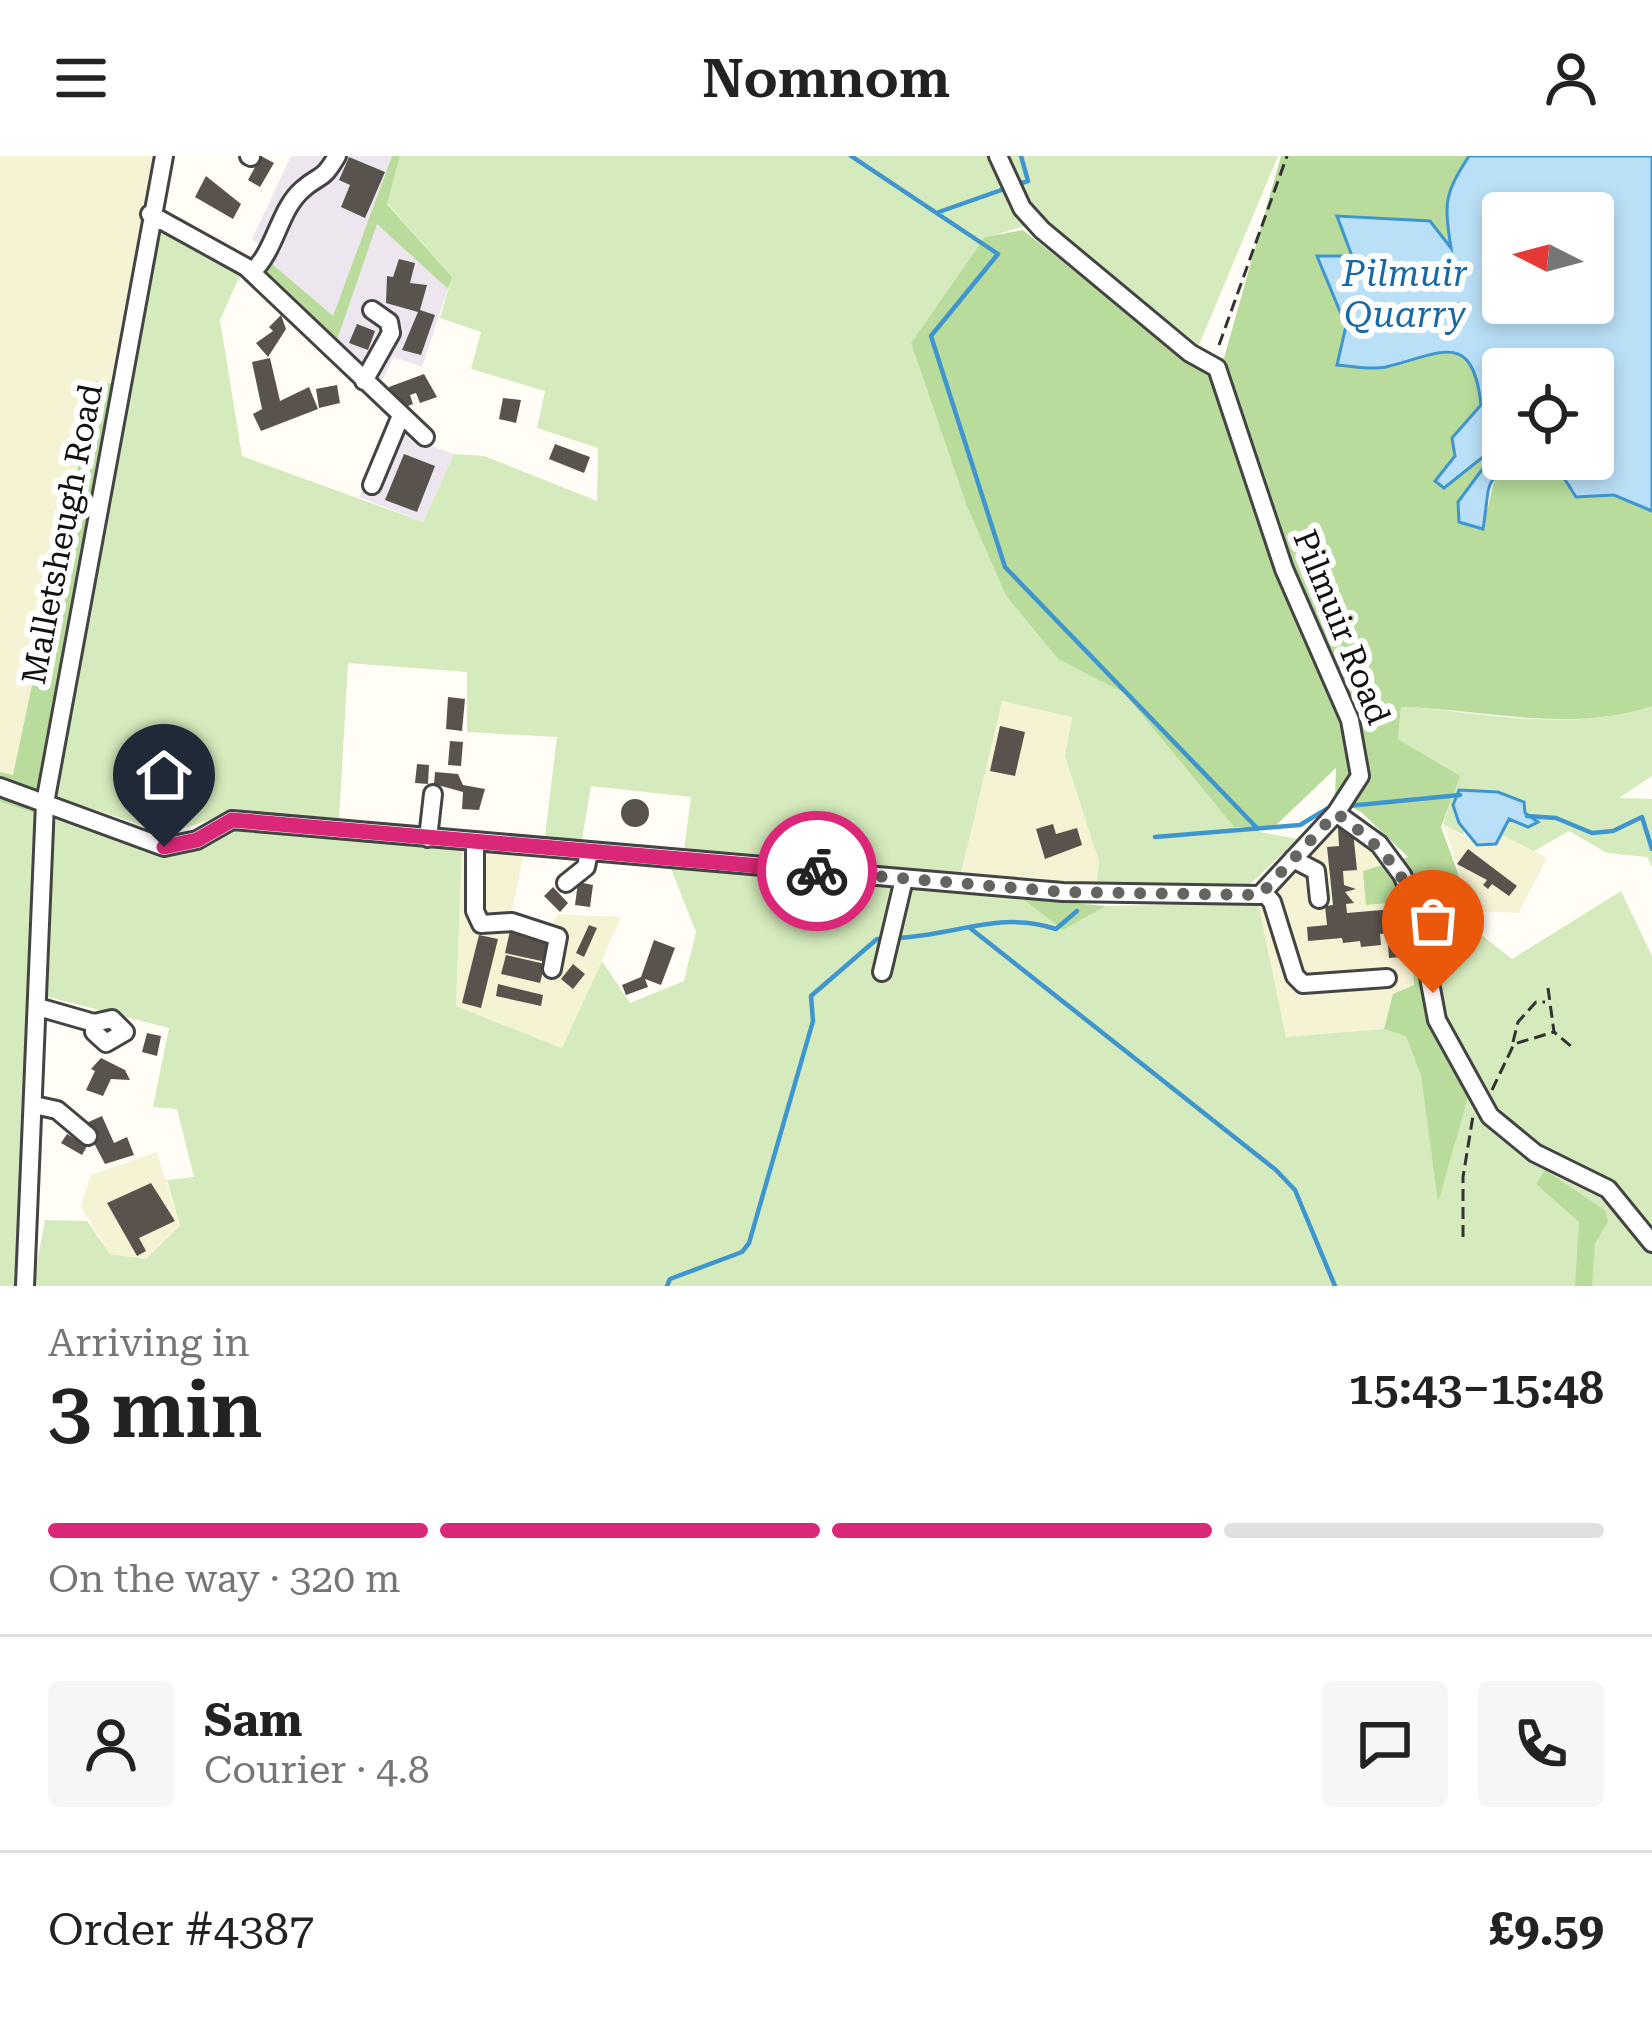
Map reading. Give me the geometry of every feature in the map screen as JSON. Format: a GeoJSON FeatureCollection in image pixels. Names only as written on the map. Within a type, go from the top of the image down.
{"type":"FeatureCollection","features":[{"type":"Feature","properties":{"kind":"street","name":"Malletsheugh Road"},"geometry":{"type":"LineString","coordinates":[[25,1286],[45,803],[164,156]]}},
{"type":"Feature","properties":{"kind":"street"},"geometry":{"type":"LineString","coordinates":[[252,272],[263,262],[303,189],[322,181],[337,156]]}},
{"type":"Feature","properties":{"kind":"street"},"geometry":{"type":"LineString","coordinates":[[998,156],[1022,208],[1042,230],[1190,352],[1217,368],[1220,345]]}},
{"type":"Feature","properties":{"kind":"street"},"geometry":{"type":"LineString","coordinates":[[150,214],[252,272],[425,437]]}},
{"type":"Feature","properties":{"kind":"street"},"geometry":{"type":"LineString","coordinates":[[364,381],[392,333],[389,322],[372,310]]}},
{"type":"Feature","properties":{"kind":"street","name":"Pilmuir Road"},"geometry":{"type":"LineString","coordinates":[[1217,368],[1283,569],[1357,744],[1360,776],[1336,813],[1263,892]]}},
{"type":"Feature","properties":{"kind":"street"},"geometry":{"type":"LineString","coordinates":[[373,485],[400,418]]}},
{"type":"Feature","properties":{"kind":"street"},"geometry":{"type":"LineString","coordinates":[[0,787],[164,847],[197,840],[232,820],[904,879],[1191,898],[1263,892],[1272,902],[1303,984],[1387,977]]}},
{"type":"Feature","properties":{"kind":"street"},"geometry":{"type":"LineString","coordinates":[[428,838],[433,794]]}},
{"type":"Feature","properties":{"kind":"street"},"geometry":{"type":"LineString","coordinates":[[1336,813],[1379,844],[1402,875],[1415,903],[1437,1020],[1490,1116],[1535,1154],[1608,1190],[1652,1243]]}},
{"type":"Feature","properties":{"kind":"street"},"geometry":{"type":"LineString","coordinates":[[476,842],[476,911],[482,924],[512,922],[558,937],[552,970]]}},
{"type":"Feature","properties":{"kind":"street"},"geometry":{"type":"LineString","coordinates":[[566,883],[586,867],[589,852]]}},
{"type":"Feature","properties":{"kind":"street"},"geometry":{"type":"LineString","coordinates":[[1293,859],[1316,871],[1319,899]]}},
{"type":"Feature","properties":{"kind":"street"},"geometry":{"type":"LineString","coordinates":[[882,972],[904,879]]}},
{"type":"Feature","properties":{"kind":"street"},"geometry":{"type":"LineString","coordinates":[[38,1007],[94,1023]]}},
{"type":"Feature","properties":{"kind":"street"},"geometry":{"type":"LineString","coordinates":[[34,1105],[57,1110],[88,1136]]}},
{"type":"Feature","properties":{"kind":"path"},"geometry":{"type":"LineString","coordinates":[[1220,345],[1288,156]]}},
{"type":"Feature","properties":{"kind":"path"},"geometry":{"type":"LineString","coordinates":[[1548,988],[1546,1002],[1554,1032],[1572,1047]]}},
{"type":"Feature","properties":{"kind":"path"},"geometry":{"type":"LineString","coordinates":[[1512,1046],[1518,1022],[1536,1002],[1546,1002]]}},
{"type":"Feature","properties":{"kind":"shaded area"},"geometry":{"type":"Polygon","coordinates":[[[0,156],[156,156],[112,384],[95,382],[13,776],[0,772],[0,156]]]}},
{"type":"Feature","properties":{"kind":"shaded area"},"geometry":{"type":"Polygon","coordinates":[[[291,156],[392,156],[333,317],[256,253],[261,246],[252,239],[291,156]]]}},
{"type":"Feature","properties":{"kind":"shaded area"},"geometry":{"type":"Polygon","coordinates":[[[377,223],[448,289],[422,367],[394,357],[382,381],[335,346],[377,223]]]}},
{"type":"Feature","properties":{"kind":"shaded area"},"geometry":{"type":"Polygon","coordinates":[[[391,417],[418,441],[454,454],[423,522],[359,497],[391,417]]]}},
{"type":"Feature","properties":{"kind":"shaded area"},"geometry":{"type":"Polygon","coordinates":[[[1001,701],[1072,716],[1065,756],[1099,862],[1096,887],[961,873],[1001,701]]]}},
{"type":"Feature","properties":{"kind":"shaded area"},"geometry":{"type":"Polygon","coordinates":[[[1334,820],[1369,841],[1409,901],[1414,986],[1393,994],[1384,1029],[1286,1038],[1258,903],[1334,820]]]}},
{"type":"Feature","properties":{"kind":"shaded area"},"geometry":{"type":"Polygon","coordinates":[[[1443,824],[1477,844],[1496,844],[1501,835],[1547,858],[1519,913],[1472,911],[1443,824]]]}},
{"type":"Feature","properties":{"kind":"shaded area"},"geometry":{"type":"Polygon","coordinates":[[[462,847],[524,853],[512,911],[549,929],[558,914],[621,917],[563,1048],[456,1006],[462,847]]]}},
{"type":"Feature","properties":{"kind":"shaded area"},"geometry":{"type":"Polygon","coordinates":[[[157,1152],[180,1227],[146,1259],[110,1254],[81,1207],[91,1175],[157,1152]]]}},
{"type":"Feature","properties":{"kind":"green space"},"geometry":{"type":"Polygon","coordinates":[[[392,156],[400,156],[387,204],[452,277],[448,289],[377,224],[335,346],[262,276],[272,264],[333,316],[392,156]]]}},
{"type":"Feature","properties":{"kind":"green space"},"geometry":{"type":"Polygon","coordinates":[[[400,156],[1278,156],[1199,345],[1042,221],[985,238],[911,343],[967,507],[1006,596],[1058,659],[1124,693],[1234,827],[1298,839],[1247,887],[1096,887],[1099,862],[1065,756],[1072,717],[1002,701],[961,873],[684,849],[691,797],[591,786],[582,840],[545,836],[557,737],[467,732],[467,672],[348,663],[339,821],[232,812],[168,834],[57,797],[54,788],[157,227],[243,269],[220,320],[242,456],[423,522],[454,454],[484,456],[597,501],[598,448],[537,428],[545,391],[471,369],[481,332],[440,318],[452,277],[387,203],[400,156]]]}},
{"type":"Feature","properties":{"kind":"green space"},"geometry":{"type":"Polygon","coordinates":[[[1281,156],[1469,156],[1452,251],[1318,257],[1346,326],[1337,364],[1396,366],[1445,352],[1468,361],[1481,405],[1453,438],[1455,456],[1445,488],[1482,457],[1482,470],[1458,502],[1483,528],[1494,480],[1565,480],[1576,497],[1614,495],[1652,511],[1652,706],[1621,714],[1559,719],[1401,707],[1398,739],[1460,776],[1441,827],[1472,911],[1426,978],[1442,1049],[1469,1094],[1438,1202],[1421,1076],[1406,1036],[1384,1029],[1393,994],[1414,985],[1409,901],[1366,905],[1363,871],[1408,857],[1361,812],[1335,798],[1336,768],[1274,827],[1234,827],[1124,693],[1058,659],[1006,596],[967,507],[911,343],[985,237],[1023,230],[1184,359],[1224,358],[1281,156]]]}},
{"type":"Feature","properties":{"kind":"green space"},"geometry":{"type":"Polygon","coordinates":[[[96,381],[112,384],[34,813],[0,802],[0,772],[13,775],[96,381]]]}},
{"type":"Feature","properties":{"kind":"green space"},"geometry":{"type":"Polygon","coordinates":[[[1401,706],[1560,720],[1652,706],[1652,776],[1619,798],[1652,799],[1652,867],[1647,857],[1607,853],[1569,831],[1534,851],[1501,835],[1509,818],[1525,813],[1498,792],[1460,799],[1464,835],[1443,824],[1459,776],[1398,739],[1401,706]]]}},
{"type":"Feature","properties":{"kind":"green space"},"geometry":{"type":"Polygon","coordinates":[[[0,802],[34,813],[26,1208],[15,1286],[0,1286],[0,802]]]}},
{"type":"Feature","properties":{"kind":"green space"},"geometry":{"type":"Polygon","coordinates":[[[58,818],[181,855],[228,828],[462,847],[456,1006],[562,1048],[602,961],[630,1003],[684,981],[696,932],[671,869],[674,864],[1021,898],[1063,930],[1106,906],[1258,903],[1286,1037],[1384,1029],[1406,1035],[1421,1076],[1438,1197],[1469,1094],[1441,1016],[1435,965],[1472,911],[1479,933],[1512,959],[1621,891],[1652,956],[1652,1286],[33,1286],[45,1220],[87,1221],[110,1254],[146,1259],[180,1226],[167,1180],[194,1177],[177,1109],[153,1107],[169,1028],[48,997],[52,827],[58,818]]]}},
{"type":"Feature","properties":{"kind":"green space"},"geometry":{"type":"Polygon","coordinates":[[[1021,898],[1106,906],[1063,930],[1021,898]]]}},
{"type":"Feature","properties":{"kind":"green space"},"geometry":{"type":"Polygon","coordinates":[[[1545,1170],[1606,1211],[1608,1222],[1595,1243],[1592,1286],[1575,1286],[1579,1222],[1536,1184],[1545,1170]]]}},
{"type":"Feature","properties":{"kind":"water","name":"Pilmuir Quarry"},"geometry":{"type":"Polygon","coordinates":[[[1469,156],[1652,156],[1652,511],[1614,495],[1576,497],[1565,480],[1614,480],[1614,348],[1482,348],[1482,458],[1444,488],[1435,481],[1455,456],[1452,438],[1481,405],[1470,365],[1451,352],[1380,368],[1337,365],[1346,326],[1317,256],[1352,256],[1337,216],[1430,221],[1451,248],[1450,190],[1469,156]]]}},
{"type":"Feature","properties":{"kind":"water","name":"Pilmuir Quarry"},"geometry":{"type":"Polygon","coordinates":[[[1482,470],[1482,480],[1492,480],[1483,529],[1459,522],[1458,502],[1482,470]]]}},
{"type":"Feature","properties":{"kind":"water"},"geometry":{"type":"Polygon","coordinates":[[[1459,790],[1498,792],[1524,802],[1525,813],[1538,822],[1528,827],[1509,819],[1496,844],[1477,845],[1459,823],[1453,805],[1459,790]]]}},
{"type":"Feature","properties":{"kind":"building"},"geometry":{"type":"Polygon","coordinates":[[[261,156],[274,163],[260,187],[248,180],[261,156]]]}},
{"type":"Feature","properties":{"kind":"building"},"geometry":{"type":"Polygon","coordinates":[[[349,157],[385,172],[365,218],[341,207],[350,185],[339,180],[349,157]]]}},
{"type":"Feature","properties":{"kind":"building"},"geometry":{"type":"Polygon","coordinates":[[[206,176],[241,204],[233,219],[195,197],[206,176]]]}},
{"type":"Feature","properties":{"kind":"building"},"geometry":{"type":"Polygon","coordinates":[[[399,259],[415,263],[410,283],[427,285],[420,310],[435,315],[421,355],[402,350],[418,312],[386,303],[387,276],[393,277],[399,259]]]}},
{"type":"Feature","properties":{"kind":"building"},"geometry":{"type":"Polygon","coordinates":[[[281,315],[286,329],[268,357],[256,343],[273,331],[269,327],[281,315]]]}},
{"type":"Feature","properties":{"kind":"building"},"geometry":{"type":"Polygon","coordinates":[[[357,324],[375,331],[368,350],[349,343],[357,324]]]}},
{"type":"Feature","properties":{"kind":"building"},"geometry":{"type":"Polygon","coordinates":[[[270,358],[280,401],[309,387],[318,409],[261,431],[253,414],[262,409],[252,362],[270,358]]]}},
{"type":"Feature","properties":{"kind":"building"},"geometry":{"type":"Polygon","coordinates":[[[424,374],[437,397],[420,403],[416,393],[410,395],[413,404],[398,410],[389,387],[424,374]]]}},
{"type":"Feature","properties":{"kind":"building"},"geometry":{"type":"Polygon","coordinates":[[[337,385],[340,403],[319,408],[316,389],[337,385]]]}},
{"type":"Feature","properties":{"kind":"building"},"geometry":{"type":"Polygon","coordinates":[[[503,398],[521,400],[516,423],[499,419],[503,398]]]}},
{"type":"Feature","properties":{"kind":"building"},"geometry":{"type":"Polygon","coordinates":[[[555,444],[590,457],[584,473],[549,459],[555,444]]]}},
{"type":"Feature","properties":{"kind":"building"},"geometry":{"type":"Polygon","coordinates":[[[404,454],[435,466],[417,512],[385,500],[404,454]]]}},
{"type":"Feature","properties":{"kind":"building"},"geometry":{"type":"Polygon","coordinates":[[[448,697],[465,699],[462,731],[446,729],[448,697]]]}},
{"type":"Feature","properties":{"kind":"building"},"geometry":{"type":"Polygon","coordinates":[[[1000,726],[1025,732],[1015,776],[990,771],[1000,726]]]}},
{"type":"Feature","properties":{"kind":"building"},"geometry":{"type":"Polygon","coordinates":[[[450,741],[463,742],[461,766],[448,765],[450,741]]]}},
{"type":"Feature","properties":{"kind":"building"},"geometry":{"type":"Polygon","coordinates":[[[417,764],[429,765],[428,784],[415,783],[417,764]]]}},
{"type":"Feature","properties":{"kind":"building"},"geometry":{"type":"Polygon","coordinates":[[[435,772],[458,774],[463,785],[485,789],[479,810],[462,809],[463,792],[434,784],[435,772]]]}},
{"type":"Feature","properties":{"kind":"building"},"geometry":{"type":"Polygon","coordinates":[[[635,799],[645,803],[649,813],[645,823],[635,827],[625,823],[621,813],[625,803],[635,799]]]}},
{"type":"Feature","properties":{"kind":"building"},"geometry":{"type":"Polygon","coordinates":[[[1053,824],[1056,834],[1077,828],[1082,845],[1045,859],[1036,829],[1053,824]]]}},
{"type":"Feature","properties":{"kind":"building"},"geometry":{"type":"Polygon","coordinates":[[[1338,828],[1353,831],[1357,870],[1343,871],[1344,885],[1356,889],[1345,892],[1354,903],[1346,904],[1347,913],[1405,908],[1412,956],[1389,958],[1387,933],[1380,934],[1381,945],[1361,947],[1360,941],[1343,943],[1342,938],[1308,941],[1307,927],[1327,925],[1325,906],[1333,905],[1327,847],[1339,846],[1338,828]]]}},
{"type":"Feature","properties":{"kind":"building"},"geometry":{"type":"Polygon","coordinates":[[[1468,849],[1517,886],[1509,896],[1492,884],[1488,889],[1483,885],[1487,880],[1457,864],[1468,849]]]}},
{"type":"Feature","properties":{"kind":"building"},"geometry":{"type":"Polygon","coordinates":[[[578,882],[593,885],[590,907],[575,905],[578,882]]]}},
{"type":"Feature","properties":{"kind":"building"},"geometry":{"type":"Polygon","coordinates":[[[553,887],[568,903],[560,912],[544,896],[553,887]]]}},
{"type":"Feature","properties":{"kind":"building"},"geometry":{"type":"Polygon","coordinates":[[[589,925],[597,928],[584,957],[576,953],[589,925]]]}},
{"type":"Feature","properties":{"kind":"building"},"geometry":{"type":"Polygon","coordinates":[[[510,931],[551,941],[546,962],[505,953],[510,931]]]}},
{"type":"Feature","properties":{"kind":"building"},"geometry":{"type":"Polygon","coordinates":[[[479,935],[498,939],[481,1008],[462,1003],[479,935]]]}},
{"type":"Feature","properties":{"kind":"building"},"geometry":{"type":"Polygon","coordinates":[[[654,940],[675,948],[661,985],[645,979],[648,987],[626,995],[622,985],[641,977],[654,940]]]}},
{"type":"Feature","properties":{"kind":"building"},"geometry":{"type":"Polygon","coordinates":[[[506,955],[545,964],[540,983],[501,974],[506,955]]]}},
{"type":"Feature","properties":{"kind":"building"},"geometry":{"type":"Polygon","coordinates":[[[573,964],[585,974],[573,989],[561,979],[573,964]]]}},
{"type":"Feature","properties":{"kind":"building"},"geometry":{"type":"Polygon","coordinates":[[[498,984],[543,995],[541,1006],[496,996],[498,984]]]}},
{"type":"Feature","properties":{"kind":"building"},"geometry":{"type":"Polygon","coordinates":[[[147,1033],[161,1036],[157,1056],[142,1052],[147,1033]]]}},
{"type":"Feature","properties":{"kind":"building"},"geometry":{"type":"Polygon","coordinates":[[[101,1058],[125,1070],[130,1080],[111,1079],[103,1096],[86,1090],[95,1071],[91,1069],[101,1058]]]}},
{"type":"Feature","properties":{"kind":"building"},"geometry":{"type":"Polygon","coordinates":[[[102,1116],[114,1143],[127,1137],[134,1155],[105,1164],[84,1124],[102,1116]]]}},
{"type":"Feature","properties":{"kind":"building"},"geometry":{"type":"Polygon","coordinates":[[[67,1134],[87,1146],[82,1155],[61,1143],[67,1134]]]}},
{"type":"Feature","properties":{"kind":"building"},"geometry":{"type":"Polygon","coordinates":[[[151,1183],[175,1221],[139,1238],[146,1251],[137,1256],[107,1203],[151,1183]]]}},
{"type":"Feature","properties":{"kind":"waterway"},"geometry":{"type":"LineString","coordinates":[[851,156],[998,254],[931,336],[1005,567],[1258,829]]}},
{"type":"Feature","properties":{"kind":"waterway"},"geometry":{"type":"LineString","coordinates":[[1018,184],[1028,181],[1021,156]]}},
{"type":"Feature","properties":{"kind":"waterway"},"geometry":{"type":"LineString","coordinates":[[939,212],[1007,188]]}},
{"type":"Feature","properties":{"kind":"waterway"},"geometry":{"type":"LineString","coordinates":[[1348,806],[1460,795]]}},
{"type":"Feature","properties":{"kind":"waterway"},"geometry":{"type":"LineString","coordinates":[[1155,837],[1300,825],[1330,807]]}},
{"type":"Feature","properties":{"kind":"waterway"},"geometry":{"type":"LineString","coordinates":[[1527,816],[1556,818],[1592,833],[1613,831],[1642,817],[1652,849]]}},
{"type":"Feature","properties":{"kind":"waterway"},"geometry":{"type":"LineString","coordinates":[[896,938],[996,923],[1056,929],[1077,911]]}},
{"type":"Feature","properties":{"kind":"waterway"},"geometry":{"type":"LineString","coordinates":[[970,928],[1276,1170],[1295,1190],[1335,1286]]}},
{"type":"Feature","properties":{"kind":"waterway"},"geometry":{"type":"LineString","coordinates":[[667,1286],[670,1279],[742,1252],[749,1243],[813,1021],[811,996],[877,939],[885,939]]}},
{"type":"Feature","properties":{"kind":"way so far"},"geometry":{"type":"LineString","coordinates":[[817,871],[1063,892],[1191,898],[1260,895],[1336,813],[1379,844],[1402,875],[1415,903],[1433,993]]}},
{"type":"Feature","properties":{"kind":"route"},"geometry":{"type":"LineString","coordinates":[[164,847],[197,840],[232,820],[817,871]]}}]}
